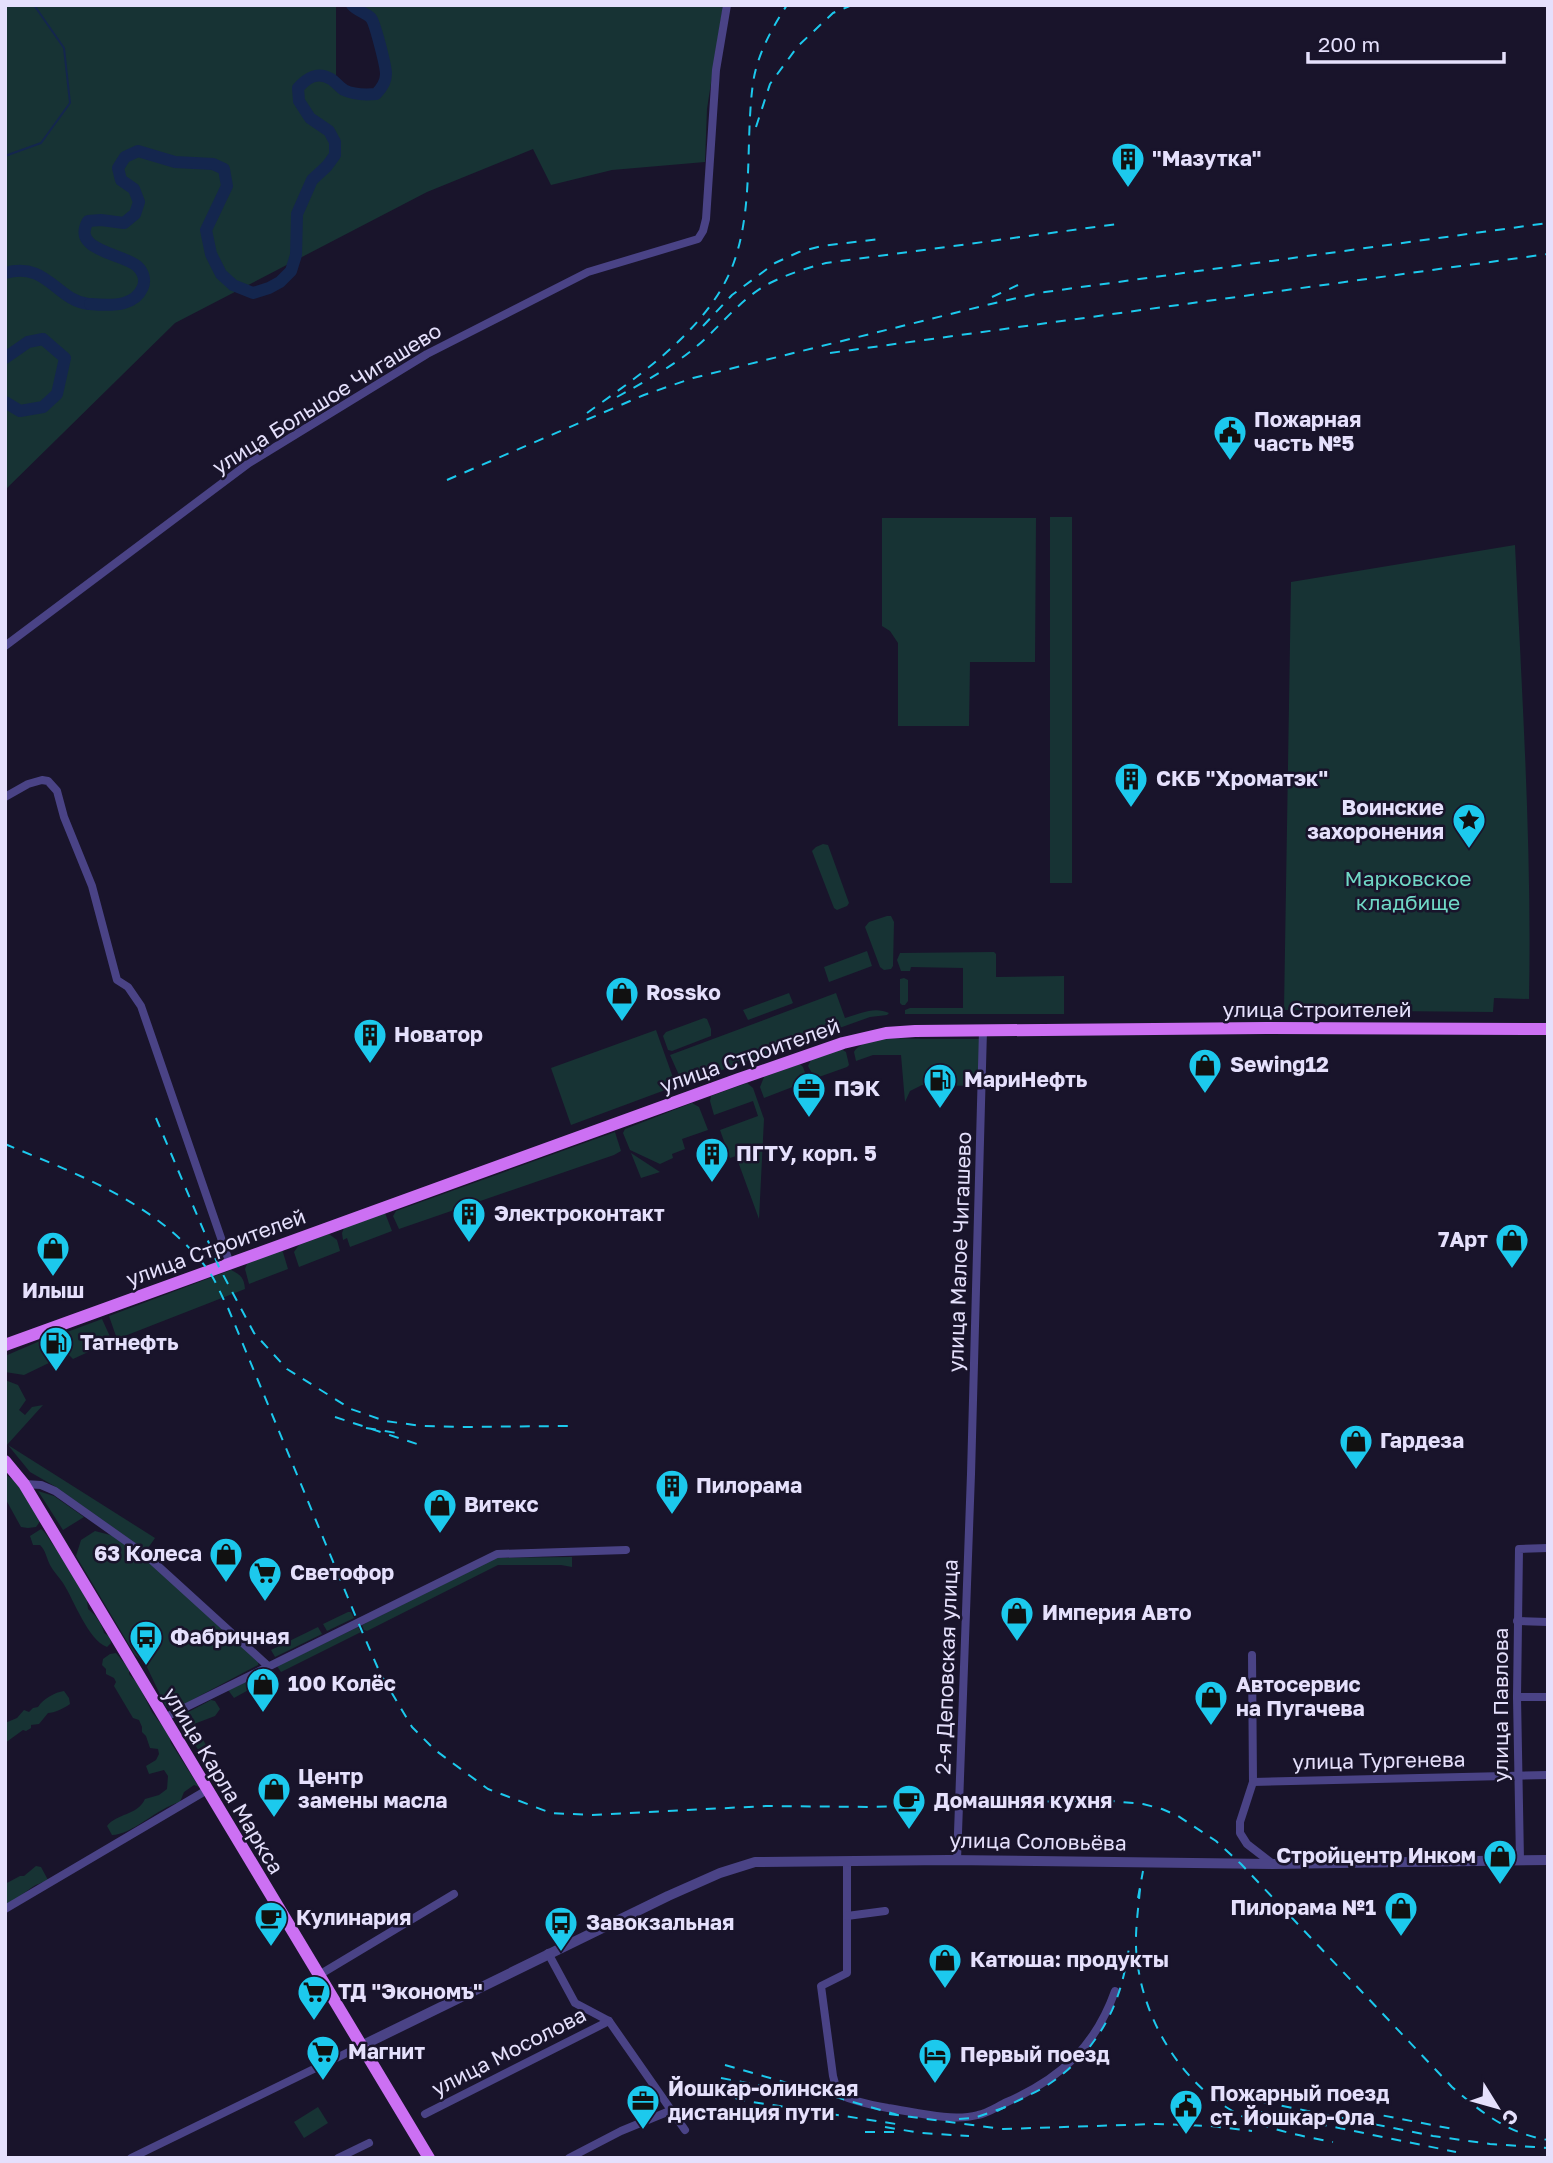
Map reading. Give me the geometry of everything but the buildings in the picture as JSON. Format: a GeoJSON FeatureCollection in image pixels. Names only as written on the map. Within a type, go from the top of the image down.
{"type":"FeatureCollection","features":[{"type":"Feature","properties":{"kind":"main road","name":"улица Строителей"},"geometry":{"type":"LineString","coordinates":[[6,1345],[629,1118],[843,1043],[886,1033],[1266,1028],[1548,1029]]}},
{"type":"Feature","properties":{"kind":"main road","name":"улица Карла Маркса"},"geometry":{"type":"LineString","coordinates":[[5,1461],[23,1484],[429,2158]]}},
{"type":"Feature","properties":{"kind":"street","name":"улица Большое Чигашево"},"geometry":{"type":"LineString","coordinates":[[5,646],[249,463],[427,354],[588,272],[698,239],[706,219],[716,70],[727,5]]}},
{"type":"Feature","properties":{"kind":"street"},"geometry":{"type":"LineString","coordinates":[[5,797],[36,780],[48,781],[57,791],[64,817],[92,886],[117,980],[128,987],[141,1006],[230,1264]]}},
{"type":"Feature","properties":{"kind":"street","name":"улица Малое Чигашево"},"geometry":{"type":"LineString","coordinates":[[971,1474],[983,1030]]}},
{"type":"Feature","properties":{"kind":"street","name":"2-я Деповская улица"},"geometry":{"type":"LineString","coordinates":[[957,1860],[971,1474]]}},
{"type":"Feature","properties":{"kind":"street"},"geometry":{"type":"LineString","coordinates":[[23,1484],[41,1485],[55,1490],[147,1556],[268,1666]]}},
{"type":"Feature","properties":{"kind":"street","name":"улица Павлова"},"geometry":{"type":"LineString","coordinates":[[1520,1860],[1517,1697],[1519,1549],[1548,1548]]}},
{"type":"Feature","properties":{"kind":"street"},"geometry":{"type":"LineString","coordinates":[[163,1718],[497,1553],[626,1550]]}},
{"type":"Feature","properties":{"kind":"street"},"geometry":{"type":"LineString","coordinates":[[1517,1621],[1548,1622]]}},
{"type":"Feature","properties":{"kind":"street"},"geometry":{"type":"LineString","coordinates":[[1252,1655],[1253,1782],[1240,1822],[1240,1833],[1247,1844],[1273,1864]]}},
{"type":"Feature","properties":{"kind":"street"},"geometry":{"type":"LineString","coordinates":[[1517,1697],[1548,1697]]}},
{"type":"Feature","properties":{"kind":"street","name":"улица Тургенева"},"geometry":{"type":"LineString","coordinates":[[1253,1782],[1548,1775]]}},
{"type":"Feature","properties":{"kind":"street"},"geometry":{"type":"LineString","coordinates":[[5,1909],[206,1790]]}},
{"type":"Feature","properties":{"kind":"street","name":"улица Соловьёва"},"geometry":{"type":"LineString","coordinates":[[361,2046],[668,1896],[755,1862],[957,1860],[1273,1864],[1548,1860]]}},
{"type":"Feature","properties":{"kind":"street"},"geometry":{"type":"LineString","coordinates":[[847,1862],[848,1972],[821,1986],[833,2076],[841,2095],[880,2106],[943,2117],[979,2115],[1039,2087],[1064,2068],[1079,2054],[1097,2030],[1115,1992]]}},
{"type":"Feature","properties":{"kind":"street"},"geometry":{"type":"LineString","coordinates":[[318,1975],[454,1894]]}},
{"type":"Feature","properties":{"kind":"street"},"geometry":{"type":"LineString","coordinates":[[847,1916],[885,1911]]}},
{"type":"Feature","properties":{"kind":"street"},"geometry":{"type":"LineString","coordinates":[[548,1953],[575,2004],[608,2021],[685,2130]]}},
{"type":"Feature","properties":{"kind":"street","name":"улица Мосолова"},"geometry":{"type":"LineString","coordinates":[[425,2115],[608,2021]]}},
{"type":"Feature","properties":{"kind":"street"},"geometry":{"type":"LineString","coordinates":[[131,2158],[361,2046]]}},
{"type":"Feature","properties":{"kind":"street"},"geometry":{"type":"LineString","coordinates":[[569,2158],[621,2131],[672,2110]]}},
{"type":"Feature","properties":{"kind":"street"},"geometry":{"type":"LineString","coordinates":[[338,2158],[369,2143]]}},
{"type":"Feature","properties":{"kind":"green space"},"geometry":{"type":"Polygon","coordinates":[[[5,5],[336,5],[336,83],[350,92],[377,94],[386,74],[378,36],[371,18],[352,5],[723,5],[707,109],[705,162],[612,170],[551,185],[533,149],[427,192],[175,323],[5,490],[5,5]]]}},
{"type":"Feature","properties":{"kind":"green space"},"geometry":{"type":"Polygon","coordinates":[[[1050,517],[1072,517],[1072,883],[1050,883],[1050,517]]]}},
{"type":"Feature","properties":{"kind":"green space"},"geometry":{"type":"Polygon","coordinates":[[[882,518],[1036,518],[1035,662],[970,662],[969,726],[898,726],[898,643],[890,631],[882,626],[882,518]]]}},
{"type":"Feature","properties":{"kind":"green space","name":"Марковское кладбище"},"geometry":{"type":"Polygon","coordinates":[[[1515,545],[1528,829],[1529,999],[1494,998],[1493,1012],[1284,1010],[1291,582],[1515,545]]]}},
{"type":"Feature","properties":{"kind":"green space"},"geometry":{"type":"Polygon","coordinates":[[[823,844],[828,845],[849,903],[837,910],[812,851],[823,844]]]}},
{"type":"Feature","properties":{"kind":"green space"},"geometry":{"type":"Polygon","coordinates":[[[891,916],[894,922],[893,966],[884,970],[880,967],[865,927],[869,922],[891,916]]]}},
{"type":"Feature","properties":{"kind":"green space"},"geometry":{"type":"Polygon","coordinates":[[[867,951],[872,966],[829,982],[824,967],[867,951]]]}},
{"type":"Feature","properties":{"kind":"green space"},"geometry":{"type":"Polygon","coordinates":[[[994,952],[996,977],[1064,976],[1064,1014],[905,1014],[905,1010],[910,1008],[963,1008],[963,968],[911,967],[910,971],[901,971],[897,960],[900,953],[994,952]]]}},
{"type":"Feature","properties":{"kind":"green space"},"geometry":{"type":"Polygon","coordinates":[[[900,979],[908,980],[908,1001],[902,1005],[900,979]]]}},
{"type":"Feature","properties":{"kind":"green space"},"geometry":{"type":"Polygon","coordinates":[[[789,993],[793,1003],[748,1020],[743,1010],[789,993]]]}},
{"type":"Feature","properties":{"kind":"green space"},"geometry":{"type":"Polygon","coordinates":[[[836,993],[845,1018],[872,1010],[889,1013],[870,1017],[683,1084],[670,1055],[836,993]]]}},
{"type":"Feature","properties":{"kind":"green space"},"geometry":{"type":"Polygon","coordinates":[[[704,1018],[711,1029],[711,1036],[672,1051],[668,1050],[663,1036],[666,1032],[704,1018]]]}},
{"type":"Feature","properties":{"kind":"green space"},"geometry":{"type":"Polygon","coordinates":[[[656,1030],[676,1086],[571,1125],[551,1068],[656,1030]]]}},
{"type":"Feature","properties":{"kind":"green space"},"geometry":{"type":"Polygon","coordinates":[[[980,1039],[978,1081],[974,1086],[922,1085],[910,1091],[905,1102],[901,1055],[873,1055],[856,1061],[854,1052],[875,1040],[980,1039]]]}},
{"type":"Feature","properties":{"kind":"green space"},"geometry":{"type":"Polygon","coordinates":[[[841,1049],[846,1052],[849,1065],[814,1077],[808,1066],[811,1060],[841,1049]]]}},
{"type":"Feature","properties":{"kind":"green space"},"geometry":{"type":"Polygon","coordinates":[[[800,1064],[808,1081],[764,1098],[760,1087],[764,1077],[800,1064]]]}},
{"type":"Feature","properties":{"kind":"green space"},"geometry":{"type":"Polygon","coordinates":[[[747,1083],[753,1088],[764,1119],[759,1219],[736,1156],[730,1158],[720,1130],[758,1116],[753,1101],[714,1115],[710,1101],[711,1096],[747,1083]]]}},
{"type":"Feature","properties":{"kind":"green space"},"geometry":{"type":"Polygon","coordinates":[[[692,1103],[699,1107],[708,1130],[682,1139],[685,1149],[672,1154],[673,1158],[660,1164],[630,1150],[623,1133],[625,1129],[692,1103]]]}},
{"type":"Feature","properties":{"kind":"green space"},"geometry":{"type":"Polygon","coordinates":[[[615,1132],[621,1151],[614,1155],[399,1229],[393,1216],[396,1211],[615,1132]]]}},
{"type":"Feature","properties":{"kind":"green space"},"geometry":{"type":"Polygon","coordinates":[[[631,1153],[660,1172],[641,1178],[631,1153]]]}},
{"type":"Feature","properties":{"kind":"green space"},"geometry":{"type":"Polygon","coordinates":[[[385,1213],[392,1231],[350,1247],[347,1238],[343,1240],[344,1228],[385,1213]]]}},
{"type":"Feature","properties":{"kind":"green space"},"geometry":{"type":"Polygon","coordinates":[[[329,1234],[337,1240],[340,1251],[299,1267],[294,1252],[299,1245],[329,1234]]]}},
{"type":"Feature","properties":{"kind":"green space"},"geometry":{"type":"Polygon","coordinates":[[[282,1249],[288,1269],[249,1284],[245,1269],[248,1261],[282,1249]]]}},
{"type":"Feature","properties":{"kind":"green space"},"geometry":{"type":"Polygon","coordinates":[[[231,1270],[241,1277],[245,1289],[117,1339],[109,1316],[231,1270]]]}},
{"type":"Feature","properties":{"kind":"green space"},"geometry":{"type":"Polygon","coordinates":[[[102,1319],[112,1341],[73,1359],[66,1352],[67,1332],[102,1319]]]}},
{"type":"Feature","properties":{"kind":"green space"},"geometry":{"type":"Polygon","coordinates":[[[49,1337],[55,1339],[57,1352],[53,1361],[24,1375],[5,1372],[5,1356],[49,1337]]]}},
{"type":"Feature","properties":{"kind":"green space"},"geometry":{"type":"Polygon","coordinates":[[[5,1380],[18,1385],[26,1400],[19,1410],[25,1415],[32,1407],[43,1405],[6,1446],[5,1380]]]}},
{"type":"Feature","properties":{"kind":"green space"},"geometry":{"type":"Polygon","coordinates":[[[8,1445],[155,1538],[145,1550],[56,1487],[30,1472],[8,1445]]]}},
{"type":"Feature","properties":{"kind":"green space"},"geometry":{"type":"Polygon","coordinates":[[[5,1474],[19,1484],[41,1520],[36,1527],[21,1527],[5,1498],[5,1474]]]}},
{"type":"Feature","properties":{"kind":"green space"},"geometry":{"type":"Polygon","coordinates":[[[38,1491],[54,1496],[84,1517],[63,1530],[38,1491]]]}},
{"type":"Feature","properties":{"kind":"green space"},"geometry":{"type":"Polygon","coordinates":[[[41,1529],[61,1552],[87,1600],[88,1609],[102,1626],[104,1633],[110,1637],[111,1643],[107,1647],[100,1643],[88,1628],[42,1547],[33,1545],[30,1536],[41,1529]]]}},
{"type":"Feature","properties":{"kind":"green space"},"geometry":{"type":"Polygon","coordinates":[[[95,1531],[114,1536],[145,1558],[259,1660],[258,1665],[175,1709],[166,1707],[145,1663],[135,1655],[76,1556],[81,1540],[95,1531]]]}},
{"type":"Feature","properties":{"kind":"green space"},"geometry":{"type":"Polygon","coordinates":[[[572,1557],[572,1567],[498,1565],[367,1631],[362,1625],[495,1558],[572,1557]]]}},
{"type":"Feature","properties":{"kind":"green space"},"geometry":{"type":"Polygon","coordinates":[[[351,1612],[354,1618],[327,1631],[323,1624],[351,1612]]]}},
{"type":"Feature","properties":{"kind":"green space"},"geometry":{"type":"Polygon","coordinates":[[[318,1627],[322,1634],[275,1657],[271,1650],[318,1627]]]}},
{"type":"Feature","properties":{"kind":"green space"},"geometry":{"type":"Polygon","coordinates":[[[358,1627],[361,1632],[281,1672],[277,1666],[358,1627]]]}},
{"type":"Feature","properties":{"kind":"green space"},"geometry":{"type":"Polygon","coordinates":[[[116,1653],[129,1669],[129,1674],[138,1684],[152,1712],[169,1735],[171,1743],[199,1787],[194,1785],[184,1792],[180,1802],[128,1831],[112,1835],[107,1826],[137,1809],[145,1799],[159,1795],[167,1789],[168,1776],[164,1770],[149,1774],[146,1766],[156,1760],[158,1749],[150,1748],[139,1720],[133,1718],[114,1686],[114,1678],[106,1674],[102,1665],[103,1659],[116,1653]]]}},
{"type":"Feature","properties":{"kind":"green space"},"geometry":{"type":"Polygon","coordinates":[[[249,1679],[254,1683],[252,1688],[234,1698],[228,1690],[249,1679]]]}},
{"type":"Feature","properties":{"kind":"green space"},"geometry":{"type":"Polygon","coordinates":[[[64,1691],[70,1704],[48,1713],[39,1724],[31,1725],[31,1728],[23,1730],[5,1743],[5,1723],[17,1718],[24,1710],[29,1712],[50,1696],[64,1691]]]}},
{"type":"Feature","properties":{"kind":"green space"},"geometry":{"type":"Polygon","coordinates":[[[211,1700],[215,1701],[220,1709],[215,1716],[194,1724],[206,1745],[200,1753],[179,1717],[211,1700]]]}},
{"type":"Feature","properties":{"kind":"green space"},"geometry":{"type":"Polygon","coordinates":[[[36,1866],[41,1867],[48,1880],[5,1904],[5,1884],[24,1876],[36,1866]]]}},
{"type":"Feature","properties":{"kind":"green space"},"geometry":{"type":"Polygon","coordinates":[[[318,2107],[328,2123],[304,2138],[294,2122],[318,2107]]]}},
{"type":"Feature","properties":{"kind":"waterway"},"geometry":{"type":"LineString","coordinates":[[5,156],[41,143],[70,103],[64,48],[34,5]]}},
{"type":"Feature","properties":{"kind":"waterway"},"geometry":{"type":"LineString","coordinates":[[90,304],[111,305],[130,301],[140,293],[144,283],[144,277],[137,266],[92,245],[86,239],[85,231],[88,221],[124,223],[135,214],[139,202],[134,189],[121,180],[118,168],[125,157],[138,151],[175,162],[213,164],[224,169],[227,186],[206,230],[211,254],[221,274],[233,285],[253,293],[280,282],[291,271],[296,255],[297,214],[312,180],[335,155],[335,142],[329,131],[310,118],[299,101],[298,88],[309,79],[321,76],[331,79],[348,92],[376,94],[385,80],[384,63],[373,22],[369,16],[352,5]]}},
{"type":"Feature","properties":{"kind":"waterway"},"geometry":{"type":"LineString","coordinates":[[5,273],[31,272],[41,276],[67,296],[88,304]]}},
{"type":"Feature","properties":{"kind":"waterway"},"geometry":{"type":"LineString","coordinates":[[5,358],[28,342],[43,339],[65,358],[57,394],[43,407],[20,411],[5,402]]}},
{"type":"Feature","properties":{"kind":"railway"},"geometry":{"type":"LineString","coordinates":[[587,413],[672,348],[709,308],[723,286],[734,262],[744,218],[755,73],[766,42],[787,5]]}},
{"type":"Feature","properties":{"kind":"railway"},"geometry":{"type":"LineString","coordinates":[[756,127],[770,84],[798,46],[833,13],[852,5]]}},
{"type":"Feature","properties":{"kind":"railway"},"geometry":{"type":"LineString","coordinates":[[447,480],[644,395],[693,378],[999,302],[1045,292],[1548,223]]}},
{"type":"Feature","properties":{"kind":"railway"},"geometry":{"type":"LineString","coordinates":[[617,397],[691,351],[738,306],[759,290],[798,272],[826,263],[1118,224]]}},
{"type":"Feature","properties":{"kind":"railway"},"geometry":{"type":"LineString","coordinates":[[703,326],[732,295],[775,263],[799,252],[822,246],[880,239]]}},
{"type":"Feature","properties":{"kind":"railway"},"geometry":{"type":"LineString","coordinates":[[830,353],[1548,254]]}},
{"type":"Feature","properties":{"kind":"railway"},"geometry":{"type":"LineString","coordinates":[[992,297],[1018,285]]}},
{"type":"Feature","properties":{"kind":"railway"},"geometry":{"type":"LineString","coordinates":[[156,1118],[219,1267],[254,1333],[287,1369],[351,1409],[385,1421],[422,1426],[570,1426]]}},
{"type":"Feature","properties":{"kind":"railway"},"geometry":{"type":"LineString","coordinates":[[5,1144],[116,1193],[166,1226],[208,1270],[228,1308],[380,1673],[412,1727],[435,1750],[488,1789],[551,1813],[592,1815],[766,1806],[872,1807],[1100,1800],[1143,1804],[1162,1809],[1178,1816],[1216,1841],[1241,1864],[1452,2087],[1496,2121],[1533,2137],[1548,2140]]}},
{"type":"Feature","properties":{"kind":"railway"},"geometry":{"type":"LineString","coordinates":[[335,1417],[420,1445]]}},
{"type":"Feature","properties":{"kind":"railway"},"geometry":{"type":"LineString","coordinates":[[366,1428],[397,1433]]}},
{"type":"Feature","properties":{"kind":"railway"},"geometry":{"type":"LineString","coordinates":[[1138,1898],[1143,1871]]}},
{"type":"Feature","properties":{"kind":"railway"},"geometry":{"type":"LineString","coordinates":[[1140,1889],[1136,1942],[1141,1980],[1155,2023],[1178,2062],[1208,2094],[1238,2114],[1278,2130],[1333,2142]]}},
{"type":"Feature","properties":{"kind":"railway"},"geometry":{"type":"LineString","coordinates":[[997,2111],[1054,2081],[1088,2049],[1112,2009],[1122,1982],[1130,1942]]}},
{"type":"Feature","properties":{"kind":"railway"},"geometry":{"type":"LineString","coordinates":[[725,2065],[898,2115]]}},
{"type":"Feature","properties":{"kind":"railway"},"geometry":{"type":"LineString","coordinates":[[721,2078],[768,2087]]}},
{"type":"Feature","properties":{"kind":"railway"},"geometry":{"type":"LineString","coordinates":[[717,2093],[746,2101],[896,2124]]}},
{"type":"Feature","properties":{"kind":"railway"},"geometry":{"type":"LineString","coordinates":[[1263,2102],[1433,2136],[1548,2148]]}},
{"type":"Feature","properties":{"kind":"railway"},"geometry":{"type":"LineString","coordinates":[[959,2119],[974,2118],[1006,2107]]}},
{"type":"Feature","properties":{"kind":"railway"},"geometry":{"type":"LineString","coordinates":[[1261,2112],[1456,2152]]}},
{"type":"Feature","properties":{"kind":"railway"},"geometry":{"type":"LineString","coordinates":[[1365,2112],[1458,2130]]}},
{"type":"Feature","properties":{"kind":"railway"},"geometry":{"type":"LineString","coordinates":[[889,2114],[1003,2129],[1156,2124],[1252,2131]]}},
{"type":"Feature","properties":{"kind":"railway"},"geometry":{"type":"LineString","coordinates":[[885,2127],[921,2133],[969,2136]]}},
{"type":"Feature","properties":{"kind":"railway"},"geometry":{"type":"LineString","coordinates":[[865,2132],[896,2132]]}},
{"type":"Feature","properties":{"kind":"place","name":"\"Мазутка\""},"geometry":{"type":"Point","coordinates":[1128,189]}},
{"type":"Feature","properties":{"kind":"place","name":"Пожарная часть №5"},"geometry":{"type":"Point","coordinates":[1230,462]}},
{"type":"Feature","properties":{"kind":"place","name":"СКБ \"Хроматэк\""},"geometry":{"type":"Point","coordinates":[1131,809]}},
{"type":"Feature","properties":{"kind":"place","name":"Воинские захоронения"},"geometry":{"type":"Point","coordinates":[1469,850]}},
{"type":"Feature","properties":{"kind":"place","name":"Rossko"},"geometry":{"type":"Point","coordinates":[622,1023]}},
{"type":"Feature","properties":{"kind":"place","name":"Новатор"},"geometry":{"type":"Point","coordinates":[370,1065]}},
{"type":"Feature","properties":{"kind":"place","name":"Sewing12"},"geometry":{"type":"Point","coordinates":[1205,1095]}},
{"type":"Feature","properties":{"kind":"place","name":"МариНефть"},"geometry":{"type":"Point","coordinates":[940,1110]}},
{"type":"Feature","properties":{"kind":"place","name":"ПЭК"},"geometry":{"type":"Point","coordinates":[809,1119]}},
{"type":"Feature","properties":{"kind":"place","name":"ПГТУ, корп. 5"},"geometry":{"type":"Point","coordinates":[712,1184]}},
{"type":"Feature","properties":{"kind":"place","name":"Электроконтакт"},"geometry":{"type":"Point","coordinates":[469,1244]}},
{"type":"Feature","properties":{"kind":"place","name":"7Арт"},"geometry":{"type":"Point","coordinates":[1512,1270]}},
{"type":"Feature","properties":{"kind":"place","name":"Илыш"},"geometry":{"type":"Point","coordinates":[53,1278]}},
{"type":"Feature","properties":{"kind":"place","name":"Татнефть"},"geometry":{"type":"Point","coordinates":[56,1373]}},
{"type":"Feature","properties":{"kind":"place","name":"Гардеза"},"geometry":{"type":"Point","coordinates":[1356,1471]}},
{"type":"Feature","properties":{"kind":"place","name":"Пилорама"},"geometry":{"type":"Point","coordinates":[672,1516]}},
{"type":"Feature","properties":{"kind":"place","name":"Витекс"},"geometry":{"type":"Point","coordinates":[440,1535]}},
{"type":"Feature","properties":{"kind":"place","name":"63 Колеса"},"geometry":{"type":"Point","coordinates":[226,1584]}},
{"type":"Feature","properties":{"kind":"place","name":"Светофор"},"geometry":{"type":"Point","coordinates":[265,1603]}},
{"type":"Feature","properties":{"kind":"place","name":"Империя Авто"},"geometry":{"type":"Point","coordinates":[1017,1643]}},
{"type":"Feature","properties":{"kind":"place","name":"Фабричная"},"geometry":{"type":"Point","coordinates":[146,1667]}},
{"type":"Feature","properties":{"kind":"place","name":"100 Колёс"},"geometry":{"type":"Point","coordinates":[263,1714]}},
{"type":"Feature","properties":{"kind":"place","name":"Автосервис на Пугачева"},"geometry":{"type":"Point","coordinates":[1211,1727]}},
{"type":"Feature","properties":{"kind":"place","name":"Центр замены масла"},"geometry":{"type":"Point","coordinates":[274,1819]}},
{"type":"Feature","properties":{"kind":"place","name":"Домашняя кухня"},"geometry":{"type":"Point","coordinates":[909,1831]}},
{"type":"Feature","properties":{"kind":"place","name":"Стройцентр Инком"},"geometry":{"type":"Point","coordinates":[1500,1886]}},
{"type":"Feature","properties":{"kind":"place","name":"Пилорама №1"},"geometry":{"type":"Point","coordinates":[1401,1938]}},
{"type":"Feature","properties":{"kind":"place","name":"Кулинария"},"geometry":{"type":"Point","coordinates":[271,1948]}},
{"type":"Feature","properties":{"kind":"place","name":"Завокзальная"},"geometry":{"type":"Point","coordinates":[561,1953]}},
{"type":"Feature","properties":{"kind":"place","name":"Катюша: продукты"},"geometry":{"type":"Point","coordinates":[945,1990]}},
{"type":"Feature","properties":{"kind":"place","name":"ТД \"Экономъ\""},"geometry":{"type":"Point","coordinates":[314,2022]}},
{"type":"Feature","properties":{"kind":"place","name":"Магнит"},"geometry":{"type":"Point","coordinates":[323,2082]}},
{"type":"Feature","properties":{"kind":"place","name":"Первый поезд"},"geometry":{"type":"Point","coordinates":[935,2085]}},
{"type":"Feature","properties":{"kind":"place","name":"Йошкар-олинская дистанция пути"},"geometry":{"type":"Point","coordinates":[643,2131]}},
{"type":"Feature","properties":{"kind":"place","name":"Пожарный поезд ст. Йошкар-Ола"},"geometry":{"type":"Point","coordinates":[1186,2136]}}]}
